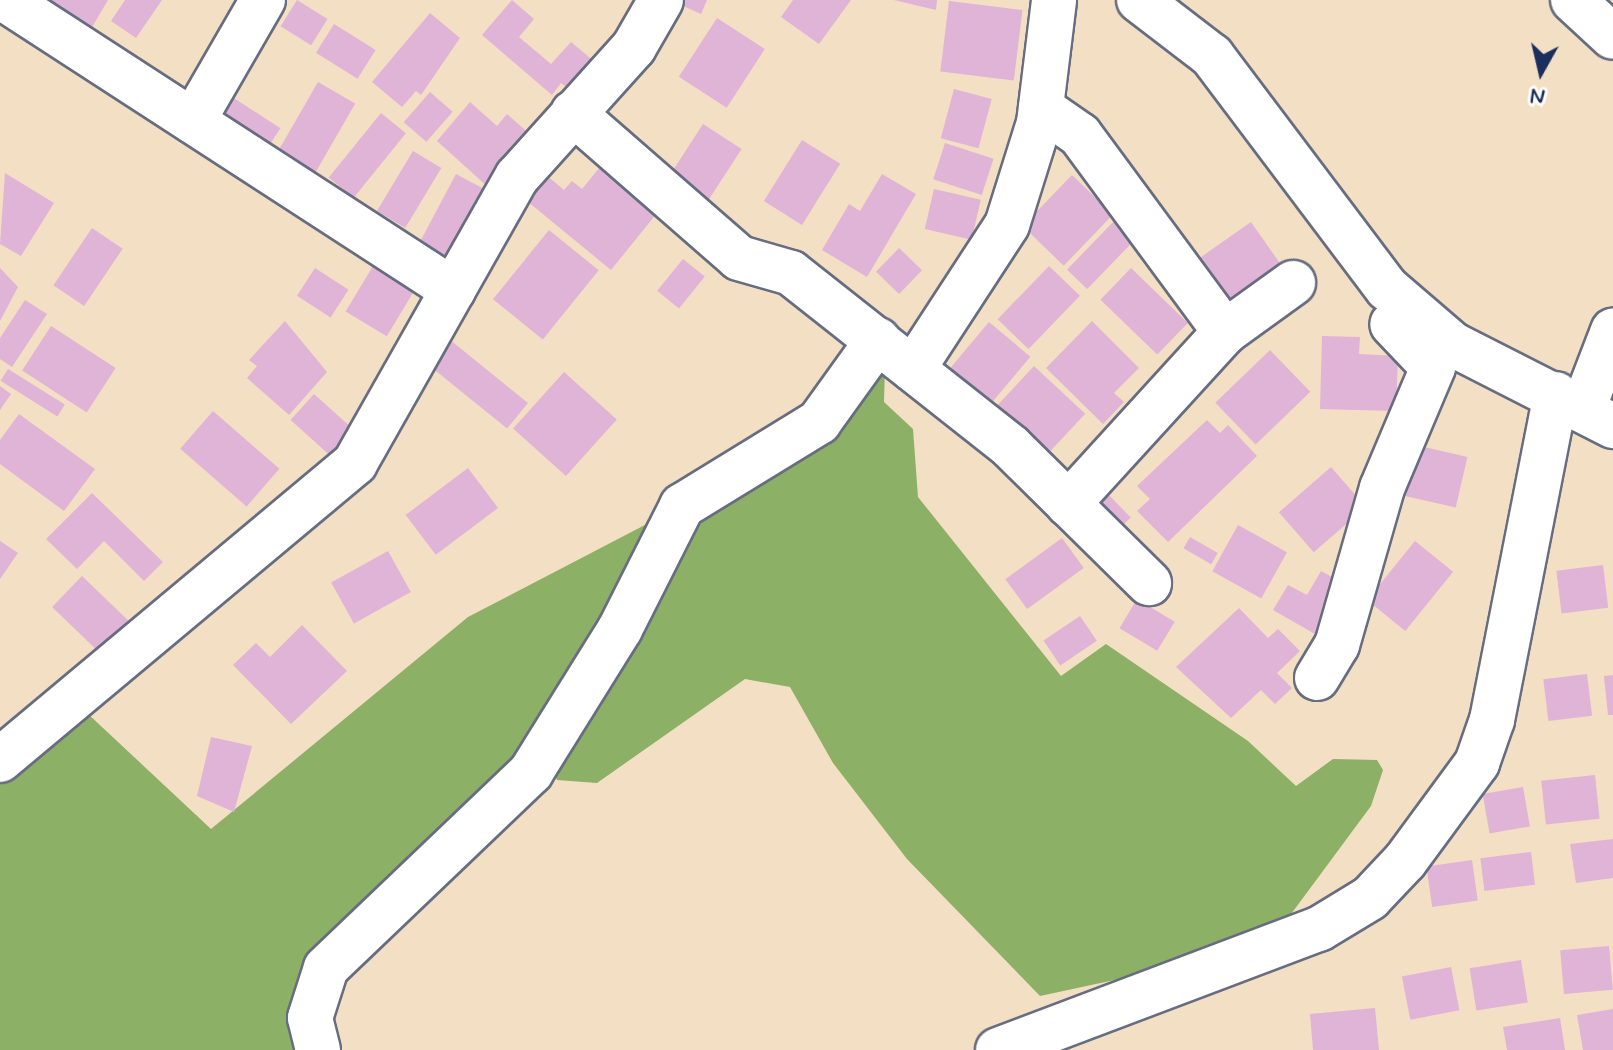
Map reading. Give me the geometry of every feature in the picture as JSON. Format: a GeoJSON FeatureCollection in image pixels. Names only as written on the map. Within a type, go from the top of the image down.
{"type":"FeatureCollection","features":[{"type":"Feature","properties":{"kind":"street"},"geometry":{"type":"LineString","coordinates":[[6,0],[453,290]]}},
{"type":"Feature","properties":{"kind":"street"},"geometry":{"type":"LineString","coordinates":[[193,121],[263,0]]}},
{"type":"Feature","properties":{"kind":"street"},"geometry":{"type":"LineString","coordinates":[[0,760],[355,463],[517,177],[634,47],[661,0]]}},
{"type":"Feature","properties":{"kind":"street"},"geometry":{"type":"LineString","coordinates":[[913,369],[1007,225],[1041,108],[1054,0]]}},
{"type":"Feature","properties":{"kind":"street"},"geometry":{"type":"LineString","coordinates":[[1139,0],[1212,56],[1387,288],[1452,344],[1584,410]]}},
{"type":"Feature","properties":{"kind":"street"},"geometry":{"type":"LineString","coordinates":[[1573,0],[1613,37]]}},
{"type":"Feature","properties":{"kind":"street"},"geometry":{"type":"LineString","coordinates":[[1041,108],[1080,135],[1225,332]]}},
{"type":"Feature","properties":{"kind":"street"},"geometry":{"type":"LineString","coordinates":[[573,113],[739,258],[791,273],[878,340],[1068,504],[1149,583]]}},
{"type":"Feature","properties":{"kind":"street"},"geometry":{"type":"LineString","coordinates":[[1317,678],[1337,645],[1382,488],[1433,367],[1357,289],[1357,248]]}},
{"type":"Feature","properties":{"kind":"street"},"geometry":{"type":"LineString","coordinates":[[1068,504],[1225,332],[1293,283]]}},
{"type":"Feature","properties":{"kind":"street"},"geometry":{"type":"LineString","coordinates":[[998,1050],[1319,929],[1370,898],[1405,861],[1477,763],[1584,410],[1613,331]]}},
{"type":"Feature","properties":{"kind":"street"},"geometry":{"type":"LineString","coordinates":[[318,1050],[310,1018],[326,968],[531,772],[620,629],[682,506],[819,422],[878,340]]}},
{"type":"Feature","properties":{"kind":"green space"},"geometry":{"type":"Polygon","coordinates":[[[885,368],[884,402],[913,429],[918,497],[1061,676],[1106,644],[1248,741],[1296,786],[1333,759],[1377,760],[1383,770],[1371,806],[1280,929],[1212,959],[1040,996],[907,859],[833,763],[790,687],[745,679],[597,783],[557,780],[549,761],[688,513],[885,368]]]}},
{"type":"Feature","properties":{"kind":"green space"},"geometry":{"type":"Polygon","coordinates":[[[666,514],[519,771],[363,912],[304,1050],[0,1050],[0,781],[87,713],[211,829],[468,617],[666,514]]]}},
{"type":"Feature","properties":{"kind":"building"},"geometry":{"type":"Polygon","coordinates":[[[52,0],[108,0],[85,39],[43,14],[52,0]]]}},
{"type":"Feature","properties":{"kind":"building"},"geometry":{"type":"Polygon","coordinates":[[[125,0],[162,0],[136,38],[111,21],[125,0]]]}},
{"type":"Feature","properties":{"kind":"building"},"geometry":{"type":"Polygon","coordinates":[[[297,0],[328,19],[311,45],[281,26],[297,0]]]}},
{"type":"Feature","properties":{"kind":"building"},"geometry":{"type":"Polygon","coordinates":[[[512,0],[534,19],[519,37],[551,64],[571,42],[595,62],[570,90],[561,83],[552,95],[482,35],[512,0]]]}},
{"type":"Feature","properties":{"kind":"building"},"geometry":{"type":"Polygon","coordinates":[[[670,0],[707,0],[701,14],[670,0]]]}},
{"type":"Feature","properties":{"kind":"building"},"geometry":{"type":"Polygon","coordinates":[[[793,0],[851,0],[819,44],[781,17],[793,0]]]}},
{"type":"Feature","properties":{"kind":"building"},"geometry":{"type":"Polygon","coordinates":[[[894,0],[937,0],[936,10],[894,0]]]}},
{"type":"Feature","properties":{"kind":"building"},"geometry":{"type":"Polygon","coordinates":[[[949,1],[1022,10],[1014,80],[940,71],[949,1]]]}},
{"type":"Feature","properties":{"kind":"building"},"geometry":{"type":"Polygon","coordinates":[[[430,13],[460,38],[421,95],[416,91],[402,107],[372,82],[430,13]]]}},
{"type":"Feature","properties":{"kind":"building"},"geometry":{"type":"Polygon","coordinates":[[[717,18],[765,49],[727,108],[679,77],[717,18]]]}},
{"type":"Feature","properties":{"kind":"building"},"geometry":{"type":"Polygon","coordinates":[[[334,24],[376,50],[358,79],[316,53],[334,24]]]}},
{"type":"Feature","properties":{"kind":"building"},"geometry":{"type":"Polygon","coordinates":[[[318,82],[355,104],[311,180],[274,158],[318,82]]]}},
{"type":"Feature","properties":{"kind":"building"},"geometry":{"type":"Polygon","coordinates":[[[220,89],[280,128],[262,157],[201,118],[220,89]]]}},
{"type":"Feature","properties":{"kind":"building"},"geometry":{"type":"Polygon","coordinates":[[[954,89],[992,99],[978,148],[941,138],[954,89]]]}},
{"type":"Feature","properties":{"kind":"building"},"geometry":{"type":"Polygon","coordinates":[[[430,92],[453,112],[426,142],[404,122],[430,92]]]}},
{"type":"Feature","properties":{"kind":"building"},"geometry":{"type":"Polygon","coordinates":[[[470,102],[497,126],[507,114],[532,136],[489,188],[437,141],[470,102]]]}},
{"type":"Feature","properties":{"kind":"building"},"geometry":{"type":"Polygon","coordinates":[[[381,113],[406,133],[354,198],[329,178],[381,113]]]}},
{"type":"Feature","properties":{"kind":"building"},"geometry":{"type":"Polygon","coordinates":[[[703,124],[742,149],[708,200],[670,175],[703,124]]]}},
{"type":"Feature","properties":{"kind":"building"},"geometry":{"type":"Polygon","coordinates":[[[802,140],[840,164],[802,225],[764,201],[802,140]]]}},
{"type":"Feature","properties":{"kind":"building"},"geometry":{"type":"Polygon","coordinates":[[[945,143],[994,159],[982,195],[933,179],[945,143]]]}},
{"type":"Feature","properties":{"kind":"building"},"geometry":{"type":"Polygon","coordinates":[[[413,151],[441,168],[405,228],[377,211],[413,151]]]}},
{"type":"Feature","properties":{"kind":"building"},"geometry":{"type":"Polygon","coordinates":[[[537,167],[564,190],[572,181],[582,189],[600,167],[657,213],[611,270],[516,192],[537,167]]]}},
{"type":"Feature","properties":{"kind":"building"},"geometry":{"type":"Polygon","coordinates":[[[5,173],[54,203],[21,256],[0,244],[5,173]]]}},
{"type":"Feature","properties":{"kind":"building"},"geometry":{"type":"Polygon","coordinates":[[[456,174],[484,189],[448,257],[420,242],[456,174]]]}},
{"type":"Feature","properties":{"kind":"building"},"geometry":{"type":"Polygon","coordinates":[[[882,174],[916,194],[867,277],[822,250],[849,204],[860,211],[882,174]]]}},
{"type":"Feature","properties":{"kind":"building"},"geometry":{"type":"Polygon","coordinates":[[[1072,175],[1113,215],[1064,266],[1023,226],[1072,175]]]}},
{"type":"Feature","properties":{"kind":"building"},"geometry":{"type":"Polygon","coordinates":[[[934,189],[981,200],[972,240],[925,229],[934,189]]]}},
{"type":"Feature","properties":{"kind":"building"},"geometry":{"type":"Polygon","coordinates":[[[1115,220],[1135,239],[1087,289],[1067,270],[1115,220]]]}},
{"type":"Feature","properties":{"kind":"building"},"geometry":{"type":"Polygon","coordinates":[[[1251,222],[1283,268],[1220,312],[1188,266],[1251,222]]]}},
{"type":"Feature","properties":{"kind":"building"},"geometry":{"type":"Polygon","coordinates":[[[92,228],[123,249],[84,306],[53,285],[92,228]]]}},
{"type":"Feature","properties":{"kind":"building"},"geometry":{"type":"Polygon","coordinates":[[[549,230],[599,270],[543,339],[493,299],[549,230]]]}},
{"type":"Feature","properties":{"kind":"building"},"geometry":{"type":"Polygon","coordinates":[[[899,248],[922,270],[899,294],[876,272],[899,248]]]}},
{"type":"Feature","properties":{"kind":"building"},"geometry":{"type":"Polygon","coordinates":[[[683,259],[705,277],[679,308],[657,291],[683,259]]]}},
{"type":"Feature","properties":{"kind":"building"},"geometry":{"type":"Polygon","coordinates":[[[376,261],[417,286],[387,336],[346,312],[376,261]]]}},
{"type":"Feature","properties":{"kind":"building"},"geometry":{"type":"Polygon","coordinates":[[[1049,266],[1080,296],[1029,349],[998,319],[1049,266]]]}},
{"type":"Feature","properties":{"kind":"building"},"geometry":{"type":"Polygon","coordinates":[[[0,268],[18,287],[0,321],[0,268]]]}},
{"type":"Feature","properties":{"kind":"building"},"geometry":{"type":"Polygon","coordinates":[[[315,268],[349,290],[331,317],[297,296],[315,268]]]}},
{"type":"Feature","properties":{"kind":"building"},"geometry":{"type":"Polygon","coordinates":[[[1131,268],[1188,323],[1157,355],[1100,300],[1131,268]]]}},
{"type":"Feature","properties":{"kind":"building"},"geometry":{"type":"Polygon","coordinates":[[[25,300],[47,314],[12,367],[0,359],[0,338],[25,300]]]}},
{"type":"Feature","properties":{"kind":"building"},"geometry":{"type":"Polygon","coordinates":[[[285,321],[327,372],[289,415],[247,378],[257,366],[249,360],[285,321]]]}},
{"type":"Feature","properties":{"kind":"building"},"geometry":{"type":"Polygon","coordinates":[[[1092,321],[1139,368],[1114,393],[1124,402],[1103,424],[1046,368],[1092,321]]]}},
{"type":"Feature","properties":{"kind":"building"},"geometry":{"type":"Polygon","coordinates":[[[989,322],[1030,357],[987,408],[946,373],[989,322]]]}},
{"type":"Feature","properties":{"kind":"building"},"geometry":{"type":"Polygon","coordinates":[[[51,326],[116,368],[87,412],[22,370],[51,326]]]}},
{"type":"Feature","properties":{"kind":"building"},"geometry":{"type":"Polygon","coordinates":[[[444,335],[528,403],[507,429],[423,361],[444,335]]]}},
{"type":"Feature","properties":{"kind":"building"},"geometry":{"type":"Polygon","coordinates":[[[1322,336],[1360,337],[1359,354],[1398,356],[1396,411],[1320,409],[1322,336]]]}},
{"type":"Feature","properties":{"kind":"building"},"geometry":{"type":"Polygon","coordinates":[[[1270,350],[1310,392],[1256,445],[1215,403],[1270,350]]]}},
{"type":"Feature","properties":{"kind":"building"},"geometry":{"type":"Polygon","coordinates":[[[1034,366],[1085,414],[1047,455],[996,407],[1034,366]]]}},
{"type":"Feature","properties":{"kind":"building"},"geometry":{"type":"Polygon","coordinates":[[[8,369],[65,405],[57,416],[1,381],[8,369]]]}},
{"type":"Feature","properties":{"kind":"building"},"geometry":{"type":"Polygon","coordinates":[[[564,372],[617,420],[566,476],[513,428],[564,372]]]}},
{"type":"Feature","properties":{"kind":"building"},"geometry":{"type":"Polygon","coordinates":[[[0,386],[11,394],[0,410],[0,386]]]}},
{"type":"Feature","properties":{"kind":"building"},"geometry":{"type":"Polygon","coordinates":[[[314,394],[357,433],[334,459],[291,420],[314,394]]]}},
{"type":"Feature","properties":{"kind":"building"},"geometry":{"type":"Polygon","coordinates":[[[213,411],[279,469],[247,506],[180,449],[213,411]]]}},
{"type":"Feature","properties":{"kind":"building"},"geometry":{"type":"Polygon","coordinates":[[[19,414],[95,469],[64,511],[0,464],[0,440],[19,414]]]}},
{"type":"Feature","properties":{"kind":"building"},"geometry":{"type":"Polygon","coordinates":[[[1207,420],[1220,433],[1228,425],[1257,456],[1168,542],[1137,511],[1150,499],[1137,486],[1207,420]]]}},
{"type":"Feature","properties":{"kind":"building"},"geometry":{"type":"Polygon","coordinates":[[[1407,443],[1467,457],[1456,508],[1395,494],[1407,443]]]}},
{"type":"Feature","properties":{"kind":"building"},"geometry":{"type":"Polygon","coordinates":[[[1331,467],[1366,507],[1314,552],[1279,512],[1331,467]]]}},
{"type":"Feature","properties":{"kind":"building"},"geometry":{"type":"Polygon","coordinates":[[[468,468],[498,508],[436,555],[406,515],[468,468]]]}},
{"type":"Feature","properties":{"kind":"building"},"geometry":{"type":"Polygon","coordinates":[[[1105,491],[1131,518],[1110,538],[1084,511],[1105,491]]]}},
{"type":"Feature","properties":{"kind":"building"},"geometry":{"type":"Polygon","coordinates":[[[92,493],[163,562],[144,581],[104,541],[77,569],[46,539],[92,493]]]}},
{"type":"Feature","properties":{"kind":"building"},"geometry":{"type":"Polygon","coordinates":[[[1238,525],[1287,552],[1261,599],[1212,571],[1238,525]]]}},
{"type":"Feature","properties":{"kind":"building"},"geometry":{"type":"Polygon","coordinates":[[[1190,537],[1218,553],[1211,564],[1184,548],[1190,537]]]}},
{"type":"Feature","properties":{"kind":"building"},"geometry":{"type":"Polygon","coordinates":[[[1062,538],[1084,568],[1027,609],[1005,579],[1062,538]]]}},
{"type":"Feature","properties":{"kind":"building"},"geometry":{"type":"Polygon","coordinates":[[[0,541],[18,553],[0,579],[0,541]]]}},
{"type":"Feature","properties":{"kind":"building"},"geometry":{"type":"Polygon","coordinates":[[[1415,541],[1453,572],[1405,631],[1367,600],[1415,541]]]}},
{"type":"Feature","properties":{"kind":"building"},"geometry":{"type":"Polygon","coordinates":[[[388,551],[411,592],[354,624],[331,583],[388,551]]]}},
{"type":"Feature","properties":{"kind":"building"},"geometry":{"type":"Polygon","coordinates":[[[1603,565],[1608,608],[1562,613],[1556,571],[1603,565]]]}},
{"type":"Feature","properties":{"kind":"building"},"geometry":{"type":"Polygon","coordinates":[[[1321,571],[1350,587],[1315,634],[1273,610],[1288,585],[1307,595],[1321,571]]]}},
{"type":"Feature","properties":{"kind":"building"},"geometry":{"type":"Polygon","coordinates":[[[82,576],[129,622],[100,653],[52,607],[82,576]]]}},
{"type":"Feature","properties":{"kind":"building"},"geometry":{"type":"Polygon","coordinates":[[[1137,599],[1175,622],[1157,651],[1119,628],[1137,599]]]}},
{"type":"Feature","properties":{"kind":"building"},"geometry":{"type":"Polygon","coordinates":[[[1239,608],[1268,638],[1278,629],[1300,651],[1277,673],[1292,688],[1275,704],[1261,690],[1231,718],[1176,667],[1239,608]]]}},
{"type":"Feature","properties":{"kind":"building"},"geometry":{"type":"Polygon","coordinates":[[[1080,616],[1097,641],[1060,665],[1044,641],[1080,616]]]}},
{"type":"Feature","properties":{"kind":"building"},"geometry":{"type":"Polygon","coordinates":[[[302,625],[347,671],[291,724],[233,665],[256,643],[270,657],[302,625]]]}},
{"type":"Feature","properties":{"kind":"building"},"geometry":{"type":"Polygon","coordinates":[[[1587,674],[1592,716],[1548,721],[1543,679],[1587,674]]]}},
{"type":"Feature","properties":{"kind":"building"},"geometry":{"type":"Polygon","coordinates":[[[1613,675],[1613,715],[1608,715],[1604,676],[1613,675]]]}},
{"type":"Feature","properties":{"kind":"building"},"geometry":{"type":"Polygon","coordinates":[[[211,737],[252,746],[234,812],[197,796],[211,737]]]}},
{"type":"Feature","properties":{"kind":"building"},"geometry":{"type":"Polygon","coordinates":[[[1595,775],[1600,819],[1546,824],[1541,781],[1595,775]]]}},
{"type":"Feature","properties":{"kind":"building"},"geometry":{"type":"Polygon","coordinates":[[[1523,787],[1530,826],[1490,834],[1483,794],[1523,787]]]}},
{"type":"Feature","properties":{"kind":"building"},"geometry":{"type":"Polygon","coordinates":[[[1613,839],[1613,878],[1576,883],[1570,844],[1613,839]]]}},
{"type":"Feature","properties":{"kind":"building"},"geometry":{"type":"Polygon","coordinates":[[[1531,852],[1535,885],[1484,891],[1480,858],[1531,852]]]}},
{"type":"Feature","properties":{"kind":"building"},"geometry":{"type":"Polygon","coordinates":[[[1472,860],[1478,901],[1432,907],[1426,866],[1472,860]]]}},
{"type":"Feature","properties":{"kind":"building"},"geometry":{"type":"Polygon","coordinates":[[[1609,946],[1613,990],[1564,994],[1560,950],[1609,946]]]}},
{"type":"Feature","properties":{"kind":"building"},"geometry":{"type":"Polygon","coordinates":[[[1521,960],[1528,1002],[1476,1011],[1470,968],[1521,960]]]}},
{"type":"Feature","properties":{"kind":"building"},"geometry":{"type":"Polygon","coordinates":[[[1451,967],[1459,1010],[1410,1020],[1402,977],[1451,967]]]}},
{"type":"Feature","properties":{"kind":"building"},"geometry":{"type":"Polygon","coordinates":[[[1375,1008],[1379,1050],[1313,1050],[1310,1014],[1375,1008]]]}},
{"type":"Feature","properties":{"kind":"building"},"geometry":{"type":"Polygon","coordinates":[[[1613,1009],[1613,1050],[1583,1050],[1577,1015],[1613,1009]]]}},
{"type":"Feature","properties":{"kind":"building"},"geometry":{"type":"Polygon","coordinates":[[[1560,1018],[1565,1050],[1507,1050],[1503,1027],[1560,1018]]]}}]}
